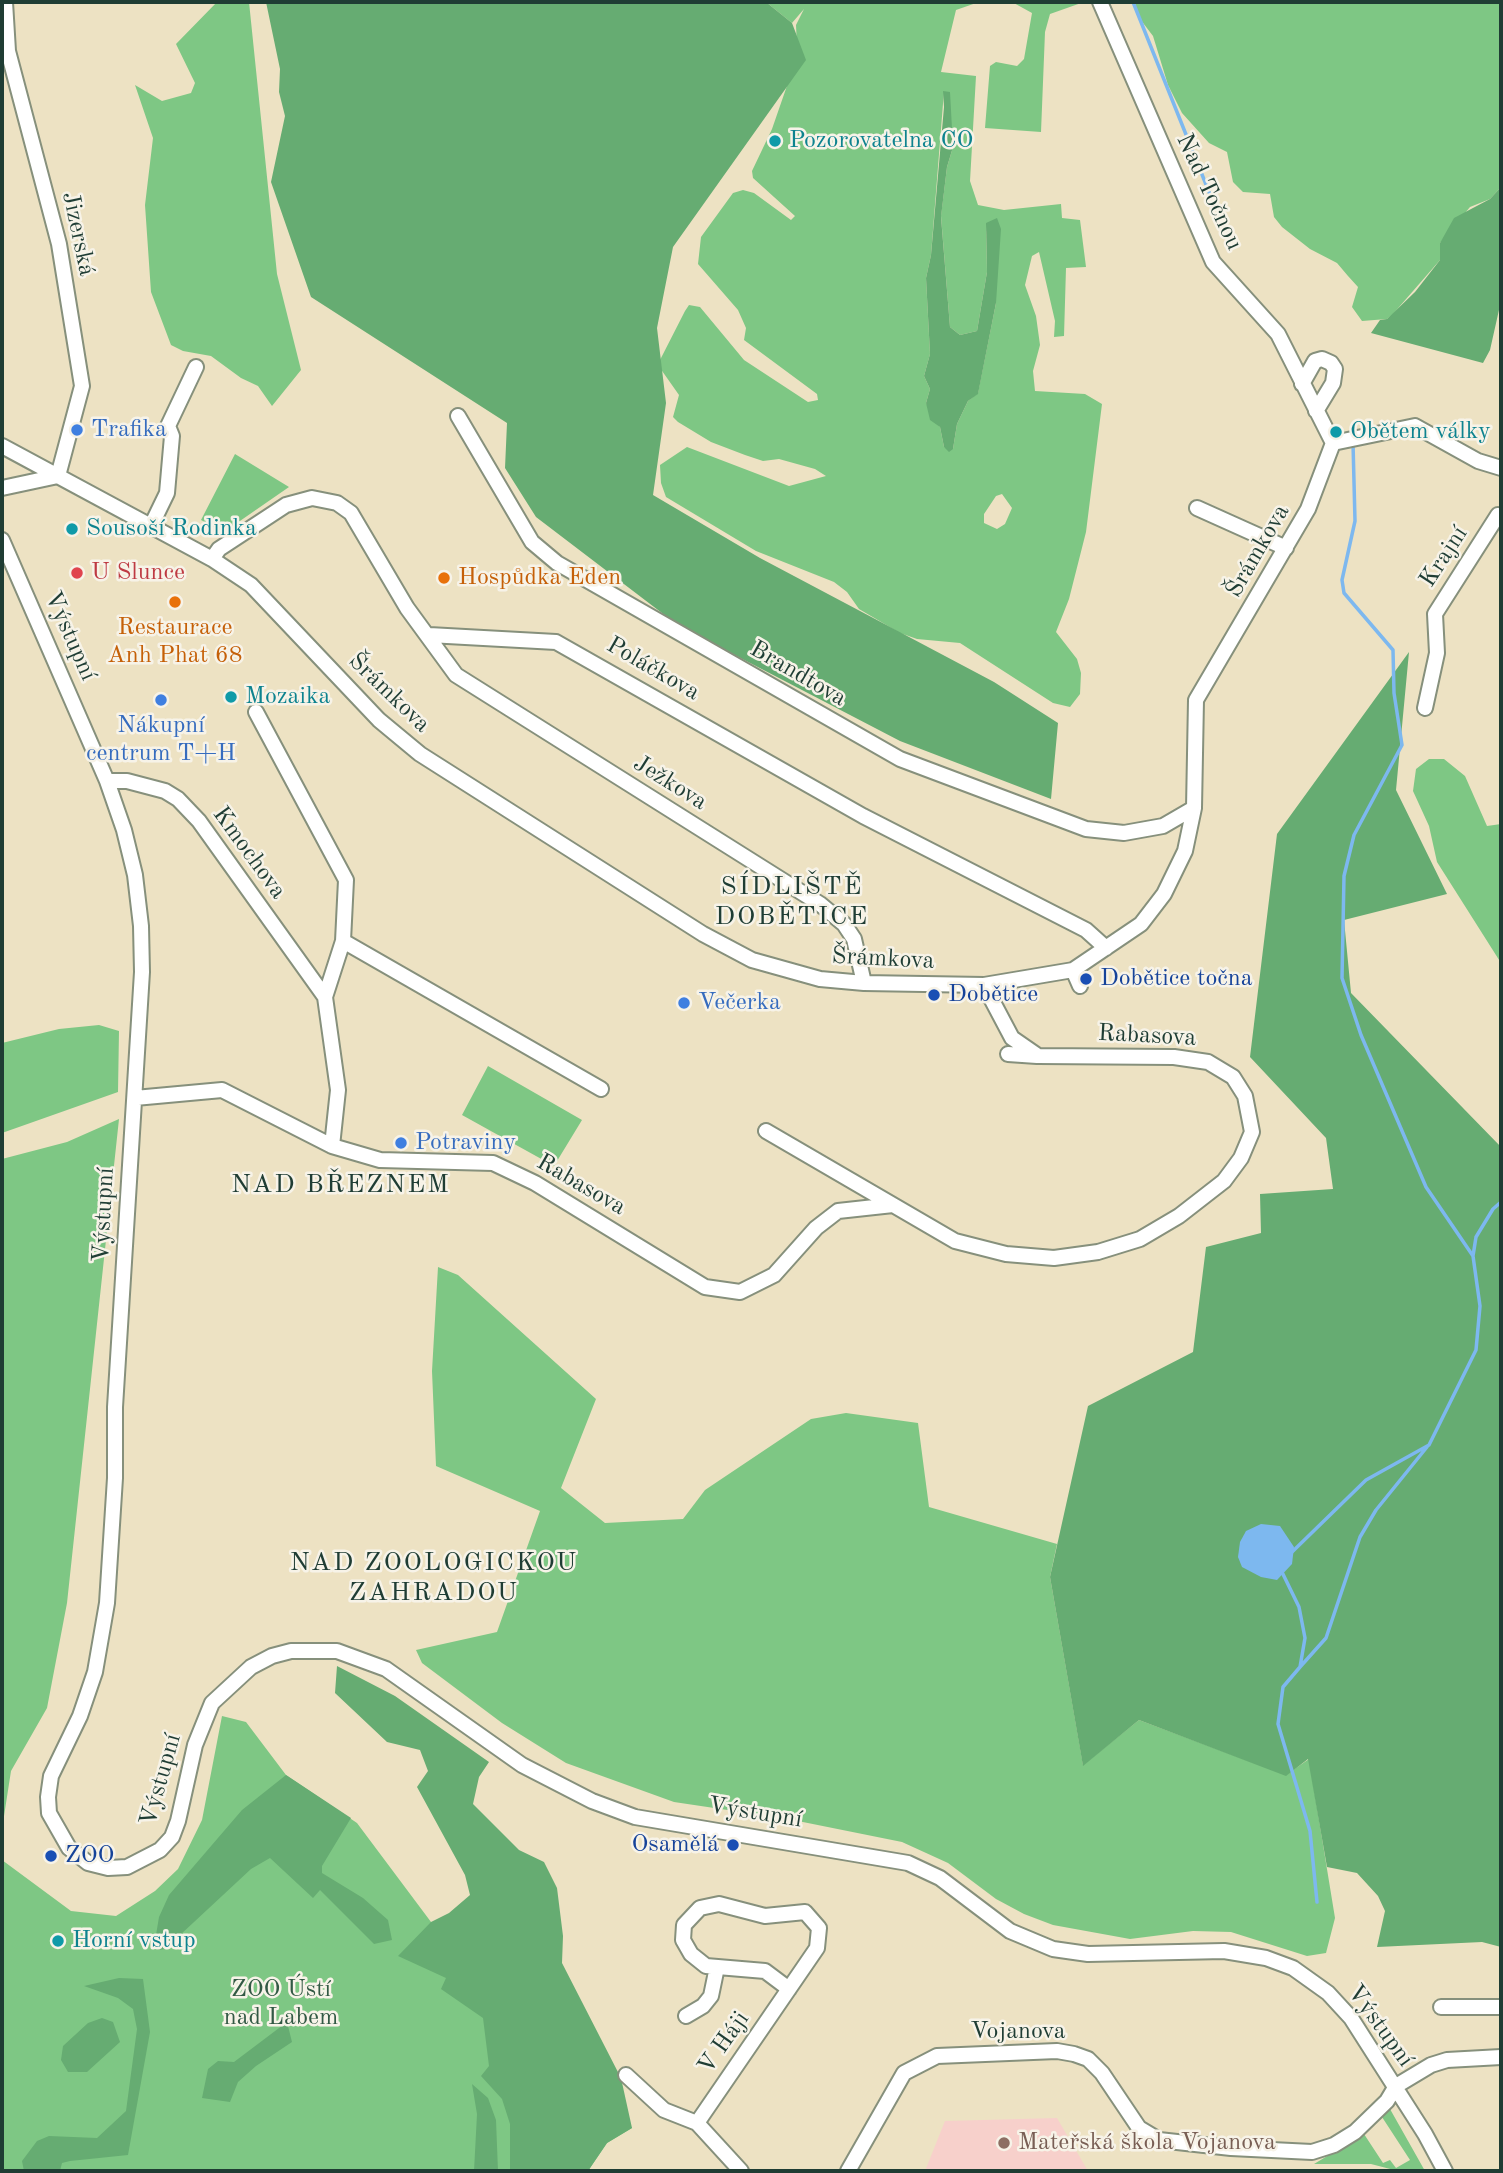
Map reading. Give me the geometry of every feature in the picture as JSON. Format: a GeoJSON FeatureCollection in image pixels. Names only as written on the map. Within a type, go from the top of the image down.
{"type":"FeatureCollection","features":[{"type":"Feature","properties":{"kind":"street","name":"Jizerská"},"geometry":{"type":"LineString","coordinates":[[5,2],[8,51],[59,244],[82,386],[58,476]]}},
{"type":"Feature","properties":{"kind":"street","name":"Nad Točnou"},"geometry":{"type":"LineString","coordinates":[[1100,2],[1213,262],[1278,334],[1333,443]]}},
{"type":"Feature","properties":{"kind":"street"},"geometry":{"type":"LineString","coordinates":[[1302,384],[1314,361],[1322,359],[1331,363],[1335,369],[1333,383],[1316,411]]}},
{"type":"Feature","properties":{"kind":"street"},"geometry":{"type":"LineString","coordinates":[[151,526],[167,493],[172,436],[168,426],[196,367]]}},
{"type":"Feature","properties":{"kind":"street","name":"Brandtova"},"geometry":{"type":"LineString","coordinates":[[458,416],[532,542],[557,563],[900,759],[1086,829],[1124,833],[1163,826],[1194,808]]}},
{"type":"Feature","properties":{"kind":"street"},"geometry":{"type":"LineString","coordinates":[[1333,443],[1416,426],[1478,461],[1501,468]]}},
{"type":"Feature","properties":{"kind":"street","name":"Šrámkova"},"geometry":{"type":"LineString","coordinates":[[2,446],[212,559],[251,586],[379,720],[420,754],[684,922],[740,954],[784,970],[864,983],[984,985],[1073,970],[1141,924],[1164,894],[1185,851],[1194,808],[1196,700],[1308,509],[1333,443]]}},
{"type":"Feature","properties":{"kind":"street"},"geometry":{"type":"LineString","coordinates":[[2,488],[58,476]]}},
{"type":"Feature","properties":{"kind":"street"},"geometry":{"type":"LineString","coordinates":[[212,559],[219,549],[286,505],[312,498],[337,503],[351,513],[407,608],[429,635]]}},
{"type":"Feature","properties":{"kind":"street"},"geometry":{"type":"LineString","coordinates":[[1197,508],[1286,548]]}},
{"type":"Feature","properties":{"kind":"street","name":"Krajní"},"geometry":{"type":"LineString","coordinates":[[1424,708],[1437,653],[1435,614],[1500,516]]}},
{"type":"Feature","properties":{"kind":"street","name":"Výstupní"},"geometry":{"type":"LineString","coordinates":[[2,540],[107,781],[133,864],[141,926],[142,972],[116,1407],[115,1478],[102,1644],[80,1716],[51,1776],[48,1797],[49,1812],[69,1849],[88,1863],[108,1868],[127,1867],[160,1850],[172,1837],[178,1821],[195,1745],[212,1703],[251,1667],[272,1656],[291,1651],[337,1651],[386,1669],[522,1765],[592,1801],[635,1817],[908,1863],[940,1878],[1010,1931],[1053,1949],[1088,1954],[1224,1951],[1278,1961],[1293,1968],[1328,1993],[1351,2018],[1396,2086],[1445,2171]]}},
{"type":"Feature","properties":{"kind":"street","name":"Poláčkova"},"geometry":{"type":"LineString","coordinates":[[429,635],[556,642],[863,816],[1086,930],[1105,948]]}},
{"type":"Feature","properties":{"kind":"street","name":"Ježkova"},"geometry":{"type":"LineString","coordinates":[[429,635],[456,675],[820,904],[844,924],[854,939],[864,983]]}},
{"type":"Feature","properties":{"kind":"street","name":"Kmochova"},"geometry":{"type":"LineString","coordinates":[[256,712],[346,880],[343,942],[325,996],[338,1090],[332,1146]]}},
{"type":"Feature","properties":{"kind":"street","name":"Kmochova"},"geometry":{"type":"LineString","coordinates":[[107,781],[127,781],[165,792],[178,799],[199,821],[325,996]]}},
{"type":"Feature","properties":{"kind":"street"},"geometry":{"type":"LineString","coordinates":[[343,942],[601,1088]]}},
{"type":"Feature","properties":{"kind":"street"},"geometry":{"type":"LineString","coordinates":[[1073,970],[1080,986]]}},
{"type":"Feature","properties":{"kind":"street"},"geometry":{"type":"LineString","coordinates":[[984,985],[1012,1038],[1038,1056]]}},
{"type":"Feature","properties":{"kind":"street","name":"Rabasova"},"geometry":{"type":"LineString","coordinates":[[766,1131],[955,1241],[1006,1254],[1054,1258],[1098,1252],[1140,1239],[1179,1216],[1224,1181],[1241,1158],[1252,1132],[1245,1096],[1233,1077],[1208,1062],[1174,1057],[1008,1054]]}},
{"type":"Feature","properties":{"kind":"street","name":"Rabasova"},"geometry":{"type":"LineString","coordinates":[[135,1098],[222,1090],[332,1146],[380,1160],[493,1163],[535,1183],[705,1287],[740,1292],[774,1275],[816,1228],[838,1211],[893,1205]]}},
{"type":"Feature","properties":{"kind":"street","name":"V Háji"},"geometry":{"type":"LineString","coordinates":[[697,2123],[817,1948],[819,1928],[805,1912],[765,1916],[719,1904],[700,1908],[684,1924],[683,1940],[691,1954],[706,1966],[717,1967]]}},
{"type":"Feature","properties":{"kind":"street"},"geometry":{"type":"LineString","coordinates":[[686,2016],[704,2006],[711,1996],[717,1967],[765,1971],[789,1989]]}},
{"type":"Feature","properties":{"kind":"street"},"geometry":{"type":"LineString","coordinates":[[1441,2007],[1501,2007]]}},
{"type":"Feature","properties":{"kind":"street","name":"Vojanova"},"geometry":{"type":"LineString","coordinates":[[848,2171],[904,2073],[922,2061],[937,2056],[1057,2051],[1088,2059],[1102,2073],[1139,2127],[1159,2140],[1231,2148],[1312,2152],[1334,2146],[1355,2132],[1387,2101],[1396,2086],[1431,2064],[1447,2060],[1501,2057]]}},
{"type":"Feature","properties":{"kind":"street"},"geometry":{"type":"LineString","coordinates":[[626,2075],[664,2110],[697,2123],[741,2171]]}},
{"type":"Feature","properties":{"kind":"shaded area","name":"Mateřská škola Vojanova"},"geometry":{"type":"Polygon","coordinates":[[[1057,2118],[1088,2171],[925,2171],[945,2121],[1057,2118]]]}},
{"type":"Feature","properties":{"kind":"green space"},"geometry":{"type":"Polygon","coordinates":[[[217,2],[249,2],[277,274],[301,370],[272,406],[258,386],[241,378],[211,356],[183,351],[171,345],[151,292],[145,205],[153,138],[135,85],[162,101],[191,93],[195,83],[176,44],[217,2]]]}},
{"type":"Feature","properties":{"kind":"green space"},"geometry":{"type":"Polygon","coordinates":[[[266,2],[766,2],[792,23],[806,60],[673,247],[657,328],[666,403],[653,495],[760,558],[994,682],[1058,723],[1051,799],[900,741],[679,626],[536,517],[505,468],[507,423],[311,297],[271,182],[285,116],[279,92],[280,69],[266,2]]]}},
{"type":"Feature","properties":{"kind":"green space"},"geometry":{"type":"Polygon","coordinates":[[[766,2],[979,2],[956,10],[941,72],[976,76],[970,181],[978,205],[1004,210],[1061,204],[1062,218],[1080,220],[1086,267],[1066,268],[1064,336],[1054,337],[1055,321],[1039,252],[1032,256],[1025,285],[1036,316],[1040,345],[1033,371],[1035,391],[1085,394],[1102,404],[1086,532],[1069,599],[1056,632],[1077,659],[1081,673],[1080,694],[1070,707],[1053,703],[960,643],[917,639],[900,633],[859,609],[847,592],[834,582],[756,551],[666,497],[661,483],[660,465],[687,447],[789,486],[826,476],[815,469],[779,459],[763,461],[745,455],[711,442],[678,422],[673,417],[679,395],[660,368],[660,360],[685,311],[689,305],[700,307],[744,360],[808,402],[818,400],[817,394],[744,340],[746,328],[738,310],[698,264],[701,237],[733,193],[743,190],[754,193],[791,220],[795,216],[753,178],[752,171],[772,129],[789,80],[798,69],[796,25],[804,9],[792,23],[766,2]],[[944,91],[931,255],[926,278],[930,354],[924,376],[930,389],[926,403],[940,427],[944,447],[953,449],[957,424],[968,401],[978,393],[996,303],[986,224],[987,272],[977,331],[960,335],[950,327],[941,216],[947,167],[953,147],[944,91]],[[1002,494],[996,496],[984,514],[984,523],[997,529],[1005,524],[1012,508],[1002,494]]]}},
{"type":"Feature","properties":{"kind":"green space"},"geometry":{"type":"Polygon","coordinates":[[[1012,2],[1084,2],[1050,14],[1045,32],[1041,132],[985,128],[990,66],[996,62],[1017,66],[1024,59],[1032,13],[1012,2]]]}},
{"type":"Feature","properties":{"kind":"green space"},"geometry":{"type":"Polygon","coordinates":[[[1135,2],[1501,2],[1501,187],[1490,199],[1470,207],[1440,243],[1440,260],[1393,314],[1387,319],[1362,321],[1352,307],[1358,287],[1337,263],[1310,249],[1282,227],[1274,217],[1270,194],[1243,192],[1233,182],[1227,152],[1209,143],[1182,113],[1168,85],[1153,36],[1137,15],[1135,2]]]}},
{"type":"Feature","properties":{"kind":"green space"},"geometry":{"type":"Polygon","coordinates":[[[943,91],[950,92],[953,147],[947,167],[941,217],[950,327],[960,335],[977,331],[987,272],[986,223],[997,218],[1001,229],[996,303],[978,394],[968,401],[957,424],[953,449],[949,452],[944,447],[940,427],[930,420],[926,403],[930,389],[924,376],[930,354],[926,278],[931,255],[944,107],[943,91]]]}},
{"type":"Feature","properties":{"kind":"green space"},"geometry":{"type":"Polygon","coordinates":[[[1501,187],[1501,301],[1490,350],[1483,363],[1371,333],[1380,320],[1387,319],[1415,292],[1440,260],[1440,243],[1454,218],[1490,199],[1501,187]]]}},
{"type":"Feature","properties":{"kind":"green space"},"geometry":{"type":"Polygon","coordinates":[[[235,454],[289,487],[224,532],[201,520],[235,454]]]}},
{"type":"Feature","properties":{"kind":"green space"},"geometry":{"type":"Polygon","coordinates":[[[1409,652],[1396,790],[1447,894],[1344,920],[1351,993],[1501,1147],[1501,1947],[1482,1942],[1377,1947],[1385,1911],[1378,1896],[1357,1873],[1327,1867],[1308,1759],[1286,1776],[1139,1720],[1083,1766],[1050,1577],[1088,1406],[1193,1352],[1206,1247],[1261,1233],[1260,1194],[1333,1189],[1326,1138],[1250,1057],[1277,834],[1409,652]]]}},
{"type":"Feature","properties":{"kind":"green space"},"geometry":{"type":"Polygon","coordinates":[[[1429,759],[1444,759],[1465,776],[1487,826],[1501,824],[1501,963],[1437,862],[1429,826],[1413,791],[1416,769],[1429,759]]]}},
{"type":"Feature","properties":{"kind":"green space"},"geometry":{"type":"Polygon","coordinates":[[[99,1025],[119,1031],[118,1092],[2,1133],[2,1043],[59,1029],[99,1025]]]}},
{"type":"Feature","properties":{"kind":"green space"},"geometry":{"type":"Polygon","coordinates":[[[488,1066],[582,1120],[554,1166],[462,1115],[488,1066]]]}},
{"type":"Feature","properties":{"kind":"green space"},"geometry":{"type":"Polygon","coordinates":[[[119,1119],[67,1603],[47,1708],[11,1771],[2,1829],[2,1159],[67,1142],[119,1119]]]}},
{"type":"Feature","properties":{"kind":"green space"},"geometry":{"type":"Polygon","coordinates":[[[438,1267],[458,1275],[596,1399],[561,1488],[605,1523],[683,1519],[705,1490],[811,1419],[846,1413],[918,1423],[929,1507],[1057,1544],[1050,1577],[1083,1765],[1139,1720],[1286,1775],[1309,1759],[1335,1918],[1326,1953],[1307,1956],[1231,1932],[1193,1931],[1130,1939],[1053,1925],[996,1899],[948,1863],[902,1842],[788,1819],[674,1802],[566,1763],[502,1723],[422,1663],[416,1650],[497,1632],[540,1511],[436,1466],[432,1371],[438,1267]]]}},
{"type":"Feature","properties":{"kind":"green space"},"geometry":{"type":"Polygon","coordinates":[[[337,1666],[395,1696],[489,1762],[479,1777],[473,1804],[519,1850],[544,1862],[557,1888],[563,1936],[562,1963],[621,2078],[632,2128],[607,2143],[588,2171],[510,2171],[510,2124],[502,2099],[481,2076],[489,2066],[483,2018],[441,1989],[446,1978],[398,1956],[431,1922],[449,1913],[470,1895],[465,1875],[417,1787],[428,1771],[420,1750],[387,1742],[335,1693],[337,1666]]]}},
{"type":"Feature","properties":{"kind":"green space","name":"ZOO Ústí nad Labem"},"geometry":{"type":"Polygon","coordinates":[[[222,1716],[246,1722],[286,1775],[357,1823],[431,1922],[505,1968],[632,2128],[607,2143],[588,2171],[2,2171],[2,1860],[71,1911],[116,1916],[155,1891],[178,1869],[202,1820],[222,1716]]]}},
{"type":"Feature","properties":{"kind":"green space"},"geometry":{"type":"Polygon","coordinates":[[[286,1775],[351,1818],[322,1866],[322,1873],[363,1898],[388,1920],[392,1940],[374,1944],[320,1890],[313,1898],[270,1858],[251,1869],[165,1949],[157,1950],[155,1941],[159,1917],[169,1895],[242,1810],[286,1775]]]}},
{"type":"Feature","properties":{"kind":"green space"},"geometry":{"type":"Polygon","coordinates":[[[119,1978],[143,1979],[150,2032],[128,2155],[70,2161],[62,2163],[60,2171],[24,2171],[22,2161],[37,2141],[49,2136],[97,2138],[126,2111],[137,2029],[133,2009],[118,1998],[84,1986],[119,1978]]]}},
{"type":"Feature","properties":{"kind":"green space"},"geometry":{"type":"Polygon","coordinates":[[[102,2018],[113,2022],[120,2042],[87,2072],[68,2072],[61,2060],[63,2046],[88,2023],[102,2018]]]}},
{"type":"Feature","properties":{"kind":"green space"},"geometry":{"type":"Polygon","coordinates":[[[287,2022],[292,2042],[256,2066],[238,2082],[230,2102],[202,2098],[208,2069],[218,2061],[234,2062],[287,2022]]]}},
{"type":"Feature","properties":{"kind":"green space"},"geometry":{"type":"Polygon","coordinates":[[[472,2084],[488,2098],[496,2120],[498,2171],[474,2171],[477,2114],[472,2084]]]}},
{"type":"Feature","properties":{"kind":"green space"},"geometry":{"type":"Polygon","coordinates":[[[1390,2109],[1425,2171],[1398,2171],[1371,2164],[1314,2164],[1364,2134],[1383,2163],[1390,2160],[1396,2168],[1410,2160],[1382,2117],[1390,2109]]]}},
{"type":"Feature","properties":{"kind":"water"},"geometry":{"type":"Polygon","coordinates":[[[1261,1524],[1280,1526],[1294,1547],[1292,1564],[1277,1580],[1261,1577],[1242,1567],[1238,1557],[1240,1542],[1246,1531],[1261,1524]]]}},
{"type":"Feature","properties":{"kind":"waterway"},"geometry":{"type":"LineString","coordinates":[[1133,2],[1211,197]]}},
{"type":"Feature","properties":{"kind":"waterway"},"geometry":{"type":"LineString","coordinates":[[1292,1552],[1366,1480],[1429,1445],[1476,1350],[1480,1306],[1473,1256],[1426,1187],[1361,1035],[1342,978],[1344,876],[1354,835],[1402,745],[1394,693],[1393,650],[1344,593],[1342,580],[1355,521],[1353,443]]}},
{"type":"Feature","properties":{"kind":"waterway"},"geometry":{"type":"LineString","coordinates":[[1473,1256],[1476,1237],[1493,1209],[1501,1202]]}},
{"type":"Feature","properties":{"kind":"waterway"},"geometry":{"type":"LineString","coordinates":[[1300,1667],[1326,1638],[1360,1537],[1376,1510],[1427,1447]]}},
{"type":"Feature","properties":{"kind":"waterway"},"geometry":{"type":"LineString","coordinates":[[1281,1570],[1299,1607],[1305,1638],[1300,1667],[1283,1687],[1278,1724],[1310,1831],[1317,1902]]}},
{"type":"Feature","properties":{"kind":"place","name":"Pozorovatelna CO"},"geometry":{"type":"Point","coordinates":[775,141]}},
{"type":"Feature","properties":{"kind":"place","name":"Trafika"},"geometry":{"type":"Point","coordinates":[77,430]}},
{"type":"Feature","properties":{"kind":"place","name":"Obětem války"},"geometry":{"type":"Point","coordinates":[1336,432]}},
{"type":"Feature","properties":{"kind":"place","name":"Sousoší Rodinka"},"geometry":{"type":"Point","coordinates":[72,529]}},
{"type":"Feature","properties":{"kind":"place","name":"U Slunce"},"geometry":{"type":"Point","coordinates":[77,573]}},
{"type":"Feature","properties":{"kind":"place","name":"Hospůdka Eden"},"geometry":{"type":"Point","coordinates":[444,578]}},
{"type":"Feature","properties":{"kind":"place","name":"Restaurace Anh Phat 68"},"geometry":{"type":"Point","coordinates":[175,602]}},
{"type":"Feature","properties":{"kind":"place","name":"Mozaika"},"geometry":{"type":"Point","coordinates":[231,697]}},
{"type":"Feature","properties":{"kind":"place","name":"Nákupní centrum T+H"},"geometry":{"type":"Point","coordinates":[161,700]}},
{"type":"Feature","properties":{"kind":"place","name":"Dobětice točna"},"geometry":{"type":"Point","coordinates":[1086,979]}},
{"type":"Feature","properties":{"kind":"place","name":"Dobětice"},"geometry":{"type":"Point","coordinates":[934,995]}},
{"type":"Feature","properties":{"kind":"place","name":"Večerka"},"geometry":{"type":"Point","coordinates":[684,1003]}},
{"type":"Feature","properties":{"kind":"place","name":"Potraviny"},"geometry":{"type":"Point","coordinates":[401,1143]}},
{"type":"Feature","properties":{"kind":"place","name":"Osamělá"},"geometry":{"type":"Point","coordinates":[733,1845]}},
{"type":"Feature","properties":{"kind":"place","name":"ZOO"},"geometry":{"type":"Point","coordinates":[51,1856]}},
{"type":"Feature","properties":{"kind":"place","name":"Horní vstup"},"geometry":{"type":"Point","coordinates":[58,1941]}},
{"type":"Feature","properties":{"kind":"place","name":"Mateřská škola Vojanova"},"geometry":{"type":"Point","coordinates":[1004,2143]}},
{"type":"Feature","properties":{"kind":"district","name":"SÍDLIŠTĚ DOBĚTICE"},"geometry":{"type":"Point","coordinates":[792,902]}},
{"type":"Feature","properties":{"kind":"district","name":"NAD BŘEZNEM"},"geometry":{"type":"Point","coordinates":[341,1185]}},
{"type":"Feature","properties":{"kind":"district","name":"NAD ZOOLOGICKOU ZAHRADOU"},"geometry":{"type":"Point","coordinates":[434,1578]}}]}
